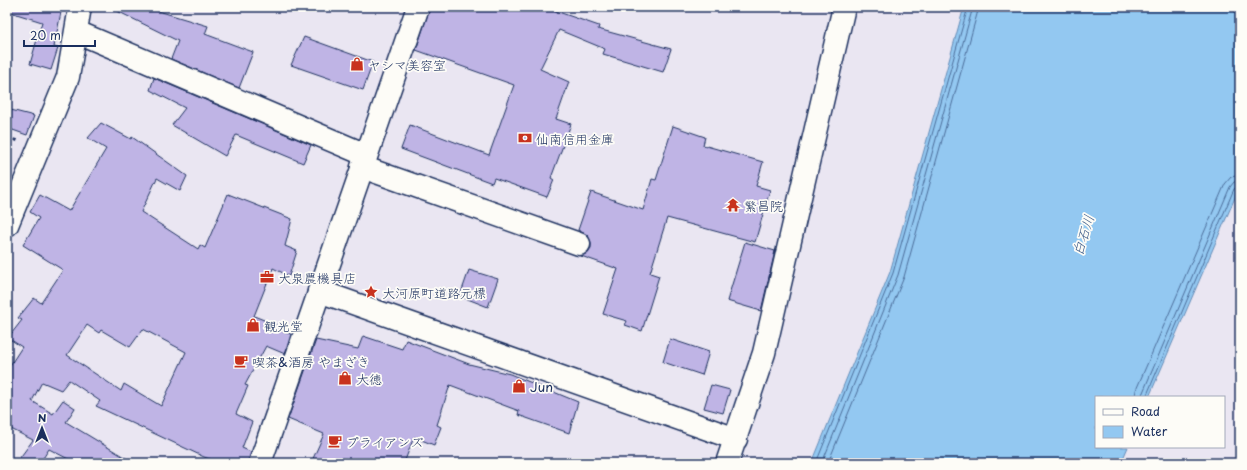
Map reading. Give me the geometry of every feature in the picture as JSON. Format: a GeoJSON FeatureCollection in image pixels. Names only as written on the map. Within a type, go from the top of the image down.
{"type":"FeatureCollection","features":[{"type":"Feature","properties":{"kind":"street"},"geometry":{"type":"LineString","coordinates":[[7,225],[68,77],[77,32],[80,7]]}},
{"type":"Feature","properties":{"kind":"street"},"geometry":{"type":"LineString","coordinates":[[260,463],[418,7]]}},
{"type":"Feature","properties":{"kind":"street"},"geometry":{"type":"LineString","coordinates":[[727,463],[764,353],[844,7]]}},
{"type":"Feature","properties":{"kind":"street"},"geometry":{"type":"LineString","coordinates":[[77,32],[364,161],[579,244]]}},
{"type":"Feature","properties":{"kind":"street"},"geometry":{"type":"LineString","coordinates":[[319,291],[736,439]]}},
{"type":"Feature","properties":{"kind":"water","name":"白石川"},"geometry":{"type":"Polygon","coordinates":[[[964,7],[1240,7],[1240,186],[1149,396],[1095,396],[1095,448],[1128,448],[1121,463],[812,463],[890,272],[964,7]]]}},
{"type":"Feature","properties":{"kind":"building"},"geometry":{"type":"Polygon","coordinates":[[[7,7],[62,7],[54,47],[58,48],[51,70],[30,64],[42,22],[7,11],[7,7]]]}},
{"type":"Feature","properties":{"kind":"building"},"geometry":{"type":"Polygon","coordinates":[[[109,7],[145,7],[208,26],[205,34],[253,52],[239,88],[171,59],[178,41],[109,7]]]}},
{"type":"Feature","properties":{"kind":"building"},"geometry":{"type":"Polygon","coordinates":[[[430,7],[544,7],[599,26],[598,29],[671,49],[663,72],[603,54],[605,49],[559,30],[540,69],[569,82],[556,119],[571,124],[551,178],[554,180],[547,197],[494,178],[492,183],[401,149],[410,125],[489,155],[514,85],[416,50],[430,7]]]}},
{"type":"Feature","properties":{"kind":"building"},"geometry":{"type":"Polygon","coordinates":[[[304,37],[373,62],[363,90],[291,65],[304,37]]]}},
{"type":"Feature","properties":{"kind":"building"},"geometry":{"type":"Polygon","coordinates":[[[154,78],[311,145],[303,163],[236,135],[225,156],[172,125],[185,108],[150,90],[154,78]]]}},
{"type":"Feature","properties":{"kind":"building"},"geometry":{"type":"Polygon","coordinates":[[[7,109],[34,116],[27,135],[7,128],[7,109]]]}},
{"type":"Feature","properties":{"kind":"building"},"geometry":{"type":"Polygon","coordinates":[[[101,123],[131,139],[132,137],[187,176],[180,191],[157,178],[141,212],[198,249],[200,245],[205,248],[228,194],[292,219],[285,246],[297,251],[289,276],[273,268],[254,316],[284,328],[283,332],[291,334],[285,354],[266,346],[245,385],[248,386],[236,414],[252,422],[242,448],[251,452],[248,463],[221,463],[204,457],[96,406],[100,401],[69,380],[61,390],[42,382],[32,401],[53,414],[63,400],[75,408],[66,422],[134,463],[76,463],[49,449],[40,463],[16,463],[33,440],[7,427],[7,370],[22,347],[8,338],[22,320],[18,318],[34,298],[41,303],[63,270],[23,245],[39,218],[30,212],[40,195],[69,211],[106,149],[88,138],[101,123]],[[87,325],[67,355],[121,391],[124,384],[161,406],[186,352],[143,329],[130,347],[101,330],[99,333],[87,325]]]}},
{"type":"Feature","properties":{"kind":"building"},"geometry":{"type":"Polygon","coordinates":[[[673,126],[705,137],[703,145],[763,162],[756,186],[770,190],[755,242],[667,218],[650,273],[659,276],[642,331],[625,325],[627,321],[603,314],[618,269],[581,256],[587,253],[591,248],[591,242],[588,236],[578,230],[591,192],[643,210],[652,179],[656,180],[673,126]]]}},
{"type":"Feature","properties":{"kind":"building"},"geometry":{"type":"Polygon","coordinates":[[[745,242],[775,251],[761,311],[727,301],[745,242]]]}},
{"type":"Feature","properties":{"kind":"building"},"geometry":{"type":"Polygon","coordinates":[[[469,270],[498,279],[488,307],[460,296],[469,270]]]}},
{"type":"Feature","properties":{"kind":"building"},"geometry":{"type":"Polygon","coordinates":[[[363,336],[402,349],[406,340],[469,364],[510,374],[578,402],[569,433],[518,415],[519,411],[450,385],[437,425],[441,427],[434,445],[414,437],[404,463],[311,463],[324,434],[288,419],[316,340],[358,349],[363,336]]]}},
{"type":"Feature","properties":{"kind":"building"},"geometry":{"type":"Polygon","coordinates":[[[670,339],[709,352],[702,375],[663,362],[670,339]]]}},
{"type":"Feature","properties":{"kind":"building"},"geometry":{"type":"Polygon","coordinates":[[[711,385],[730,390],[723,413],[704,408],[711,385]]]}},
{"type":"Feature","properties":{"kind":"place","name":"ヤシマ美容室"},"geometry":{"type":"Point","coordinates":[357,64]}},
{"type":"Feature","properties":{"kind":"place","name":"仙南信用金庫"},"geometry":{"type":"Point","coordinates":[525,138]}},
{"type":"Feature","properties":{"kind":"place","name":"繁昌院"},"geometry":{"type":"Point","coordinates":[733,205]}},
{"type":"Feature","properties":{"kind":"place","name":"大泉農機具店"},"geometry":{"type":"Point","coordinates":[267,277]}},
{"type":"Feature","properties":{"kind":"place","name":"大河原町道路元標"},"geometry":{"type":"Point","coordinates":[371,292]}},
{"type":"Feature","properties":{"kind":"place","name":"観光堂"},"geometry":{"type":"Point","coordinates":[253,325]}},
{"type":"Feature","properties":{"kind":"place","name":"喫茶&酒房 やまざき"},"geometry":{"type":"Point","coordinates":[241,361]}},
{"type":"Feature","properties":{"kind":"place","name":"大徳"},"geometry":{"type":"Point","coordinates":[345,378]}},
{"type":"Feature","properties":{"kind":"place","name":"Jun"},"geometry":{"type":"Point","coordinates":[519,386]}},
{"type":"Feature","properties":{"kind":"place","name":"ブライアンズ"},"geometry":{"type":"Point","coordinates":[335,441]}}]}
